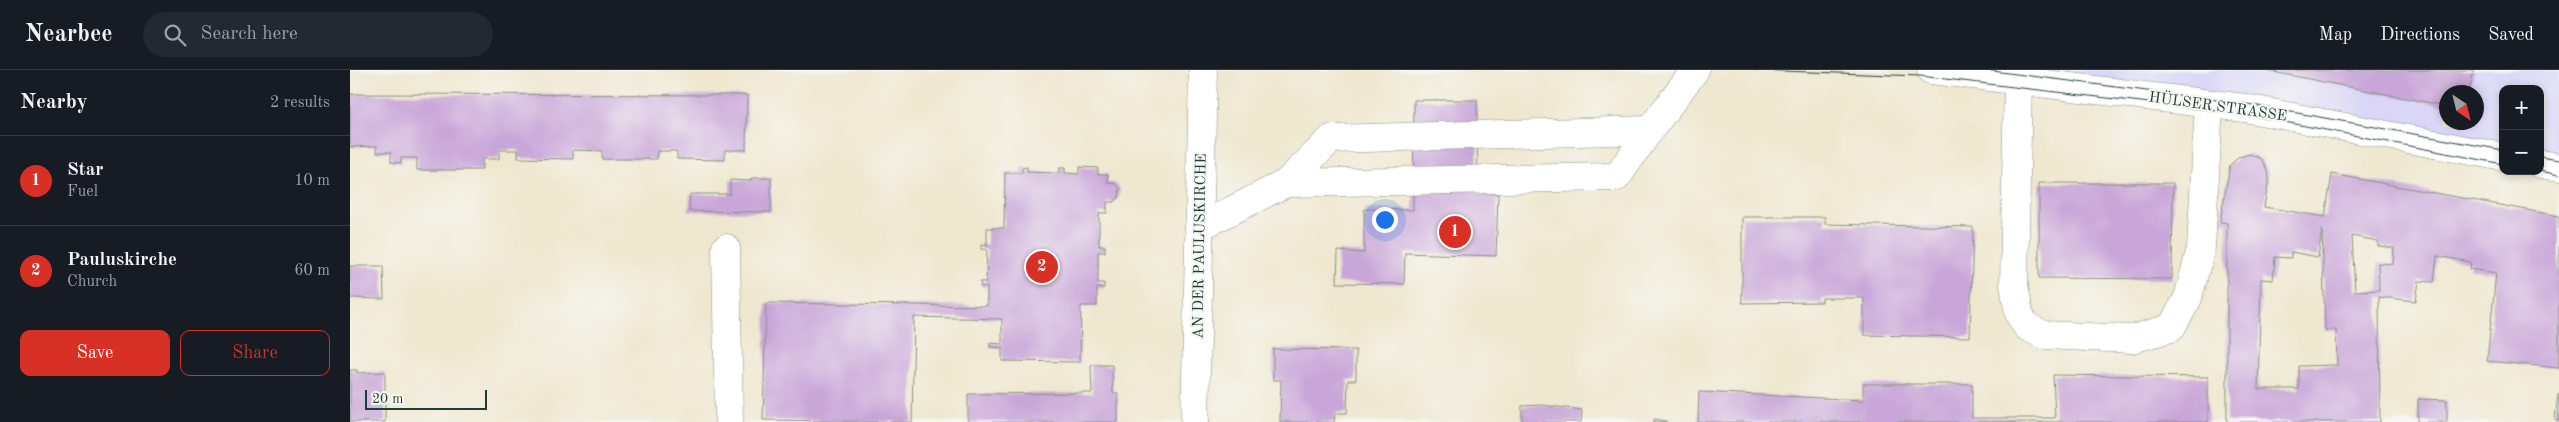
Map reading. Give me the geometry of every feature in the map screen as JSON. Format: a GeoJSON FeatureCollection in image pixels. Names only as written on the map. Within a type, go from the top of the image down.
{"type":"FeatureCollection","features":[{"type":"Feature","properties":{"kind":"street","name":"AN DER PAULUSKIRCHE"},"geometry":{"type":"LineString","coordinates":[[1195,422],[1203,70]]}},
{"type":"Feature","properties":{"kind":"street"},"geometry":{"type":"LineString","coordinates":[[1286,183],[1617,177],[1695,70]]}},
{"type":"Feature","properties":{"kind":"street","name":"HÜLSER STRASSE"},"geometry":{"type":"LineString","coordinates":[[1931,70],[2209,104],[2499,156]]}},
{"type":"Feature","properties":{"kind":"street"},"geometry":{"type":"LineString","coordinates":[[2018,80],[2014,285],[2019,314],[2027,326],[2044,335],[2132,339],[2171,328],[2188,298],[2201,248],[2209,104]]}},
{"type":"Feature","properties":{"kind":"street"},"geometry":{"type":"LineString","coordinates":[[1199,227],[1286,183],[1331,139],[1650,130]]}},
{"type":"Feature","properties":{"kind":"street"},"geometry":{"type":"LineString","coordinates":[[2544,165],[2559,168]]}},
{"type":"Feature","properties":{"kind":"street"},"geometry":{"type":"LineString","coordinates":[[726,248],[729,422]]}},
{"type":"Feature","properties":{"kind":"shaded area"},"geometry":{"type":"Polygon","coordinates":[[[1930,70],[2559,70],[2559,168],[2544,165],[2544,85],[2499,85],[2499,157],[1930,70]]]}},
{"type":"Feature","properties":{"kind":"building"},"geometry":{"type":"Polygon","coordinates":[[[2263,70],[2474,70],[2471,85],[2439,85],[2439,105],[2263,70]]]}},
{"type":"Feature","properties":{"kind":"building"},"geometry":{"type":"Polygon","coordinates":[[[350,94],[747,95],[746,150],[725,150],[725,160],[677,159],[677,151],[657,151],[657,159],[602,159],[602,151],[573,150],[573,159],[518,158],[518,150],[499,150],[499,159],[482,159],[482,170],[417,170],[417,158],[401,158],[401,163],[391,162],[391,152],[377,152],[377,146],[350,147],[350,94]]]}},
{"type":"Feature","properties":{"kind":"building"},"geometry":{"type":"Polygon","coordinates":[[[1414,100],[1477,100],[1478,193],[1498,194],[1496,256],[1405,253],[1404,284],[1337,283],[1338,251],[1364,253],[1364,209],[1413,210],[1414,100]]]}},
{"type":"Feature","properties":{"kind":"building"},"geometry":{"type":"Polygon","coordinates":[[[2250,154],[2262,159],[2268,171],[2269,179],[2264,207],[2325,217],[2332,174],[2559,216],[2559,368],[2487,361],[2496,273],[2470,269],[2471,262],[2437,256],[2434,282],[2419,281],[2416,301],[2379,297],[2380,422],[2227,422],[2227,223],[2220,222],[2230,165],[2239,157],[2250,154]],[[2322,230],[2318,257],[2291,252],[2291,258],[2275,257],[2273,280],[2261,279],[2258,389],[2299,389],[2299,366],[2337,365],[2336,330],[2325,330],[2322,230]],[[2352,236],[2355,291],[2379,290],[2378,263],[2393,264],[2394,248],[2378,246],[2378,241],[2352,236]]]}},
{"type":"Feature","properties":{"kind":"building"},"geometry":{"type":"Polygon","coordinates":[[[1027,167],[1027,172],[1059,173],[1059,168],[1065,168],[1065,173],[1079,174],[1079,167],[1098,168],[1098,174],[1108,174],[1108,183],[1115,183],[1120,188],[1119,197],[1114,202],[1107,202],[1107,213],[1099,213],[1099,246],[1105,246],[1105,252],[1098,252],[1098,283],[1104,283],[1104,288],[1097,288],[1097,306],[1081,306],[1080,362],[1002,361],[1002,348],[990,347],[990,343],[1002,344],[1002,319],[914,317],[912,422],[763,420],[766,303],[987,306],[987,287],[981,287],[980,282],[986,282],[987,250],[981,249],[981,244],[987,245],[987,228],[1004,228],[1005,173],[1022,173],[1022,168],[1027,167]]]}},
{"type":"Feature","properties":{"kind":"building"},"geometry":{"type":"Polygon","coordinates":[[[752,178],[771,178],[771,212],[689,211],[690,194],[730,194],[730,180],[750,181],[752,178]]]}},
{"type":"Feature","properties":{"kind":"building"},"geometry":{"type":"Polygon","coordinates":[[[2039,183],[2173,183],[2172,279],[2039,278],[2039,183]]]}},
{"type":"Feature","properties":{"kind":"building"},"geometry":{"type":"Polygon","coordinates":[[[1742,217],[1825,217],[1825,224],[1973,227],[1970,337],[1864,335],[1864,298],[1822,298],[1822,302],[1742,303],[1742,217]]]}},
{"type":"Feature","properties":{"kind":"building"},"geometry":{"type":"Polygon","coordinates":[[[350,266],[383,266],[384,299],[350,298],[350,266]]]}},
{"type":"Feature","properties":{"kind":"building"},"geometry":{"type":"Polygon","coordinates":[[[1273,349],[1356,350],[1356,380],[1348,380],[1347,413],[1335,413],[1334,422],[1280,422],[1281,380],[1273,380],[1273,349]]]}},
{"type":"Feature","properties":{"kind":"building"},"geometry":{"type":"Polygon","coordinates":[[[1091,365],[1112,365],[1113,393],[1118,393],[1118,422],[968,422],[968,394],[1092,393],[1091,365]]]}},
{"type":"Feature","properties":{"kind":"building"},"geometry":{"type":"Polygon","coordinates":[[[350,370],[357,370],[357,373],[385,372],[385,422],[350,422],[350,370]]]}},
{"type":"Feature","properties":{"kind":"building"},"geometry":{"type":"Polygon","coordinates":[[[2053,375],[2208,377],[2208,422],[1698,422],[1699,392],[1863,400],[1863,384],[1972,384],[1972,418],[2055,418],[2053,375]]]}},
{"type":"Feature","properties":{"kind":"building"},"geometry":{"type":"Polygon","coordinates":[[[2559,395],[2559,421],[2555,420],[2559,395]]]}},
{"type":"Feature","properties":{"kind":"building"},"geometry":{"type":"Polygon","coordinates":[[[2418,399],[2447,400],[2447,422],[2418,422],[2418,399]]]}},
{"type":"Feature","properties":{"kind":"building"},"geometry":{"type":"Polygon","coordinates":[[[1541,405],[1582,410],[1581,422],[1522,422],[1522,406],[1541,405]]]}},
{"type":"Feature","properties":{"kind":"building"},"geometry":{"type":"Polygon","coordinates":[[[1654,419],[1667,421],[1667,422],[1654,422],[1654,419]]]}},
{"type":"Feature","properties":{"kind":"tram line"},"geometry":{"type":"LineString","coordinates":[[1756,70],[1920,76],[2243,114],[2499,163]]}},
{"type":"Feature","properties":{"kind":"tram line"},"geometry":{"type":"LineString","coordinates":[[1985,70],[2247,104],[2499,149]]}},
{"type":"Feature","properties":{"kind":"tram line"},"geometry":{"type":"LineString","coordinates":[[2544,158],[2559,160]]}},
{"type":"Feature","properties":{"kind":"tram line"},"geometry":{"type":"LineString","coordinates":[[2544,172],[2559,175]]}},
{"type":"Feature","properties":{"kind":"place","name":"Star"},"geometry":{"type":"Point","coordinates":[1455,232]}},
{"type":"Feature","properties":{"kind":"place","name":"Pauluskirche"},"geometry":{"type":"Point","coordinates":[1042,267]}}]}
